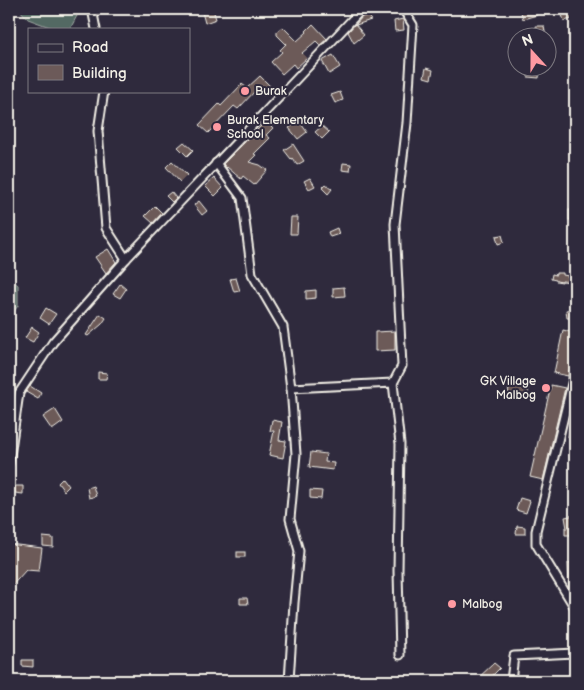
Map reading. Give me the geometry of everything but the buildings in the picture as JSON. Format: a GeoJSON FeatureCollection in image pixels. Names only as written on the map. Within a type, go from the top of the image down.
{"type":"FeatureCollection","features":[{"type":"Feature","properties":{"kind":"street"},"geometry":{"type":"LineString","coordinates":[[92,9],[96,28]]}},
{"type":"Feature","properties":{"kind":"street"},"geometry":{"type":"LineString","coordinates":[[9,463],[19,393],[53,342],[126,259],[361,9]]}},
{"type":"Feature","properties":{"kind":"street"},"geometry":{"type":"LineString","coordinates":[[400,654],[398,571],[400,444],[393,384],[402,366],[395,224],[407,124],[413,25],[403,9]]}},
{"type":"Feature","properties":{"kind":"street"},"geometry":{"type":"LineString","coordinates":[[104,92],[98,131],[106,228],[126,259]]}},
{"type":"Feature","properties":{"kind":"street"},"geometry":{"type":"LineString","coordinates":[[216,163],[242,198],[252,274],[283,326],[291,388],[296,454],[290,519],[299,551],[288,681]]}},
{"type":"Feature","properties":{"kind":"street"},"geometry":{"type":"LineString","coordinates":[[575,371],[536,530],[536,544],[575,608]]}},
{"type":"Feature","properties":{"kind":"street"},"geometry":{"type":"LineString","coordinates":[[291,388],[393,384]]}},
{"type":"Feature","properties":{"kind":"street"},"geometry":{"type":"LineString","coordinates":[[511,681],[514,656],[575,653]]}},
{"type":"Feature","properties":{"kind":"green space"},"geometry":{"type":"Polygon","coordinates":[[[19,9],[80,10],[71,28],[52,28],[28,19],[19,9]]]}},
{"type":"Feature","properties":{"kind":"green space"},"geometry":{"type":"Polygon","coordinates":[[[9,278],[18,285],[18,306],[9,317],[9,278]]]}},
{"type":"Feature","properties":{"kind":"place","name":"Burak"},"geometry":{"type":"Point","coordinates":[245,91]}},
{"type":"Feature","properties":{"kind":"place","name":"Burak Elementary School"},"geometry":{"type":"Point","coordinates":[217,127]}},
{"type":"Feature","properties":{"kind":"place","name":"GK Village Malbog"},"geometry":{"type":"Point","coordinates":[546,388]}},
{"type":"Feature","properties":{"kind":"place","name":"Malbog"},"geometry":{"type":"Point","coordinates":[452,604]}}]}
